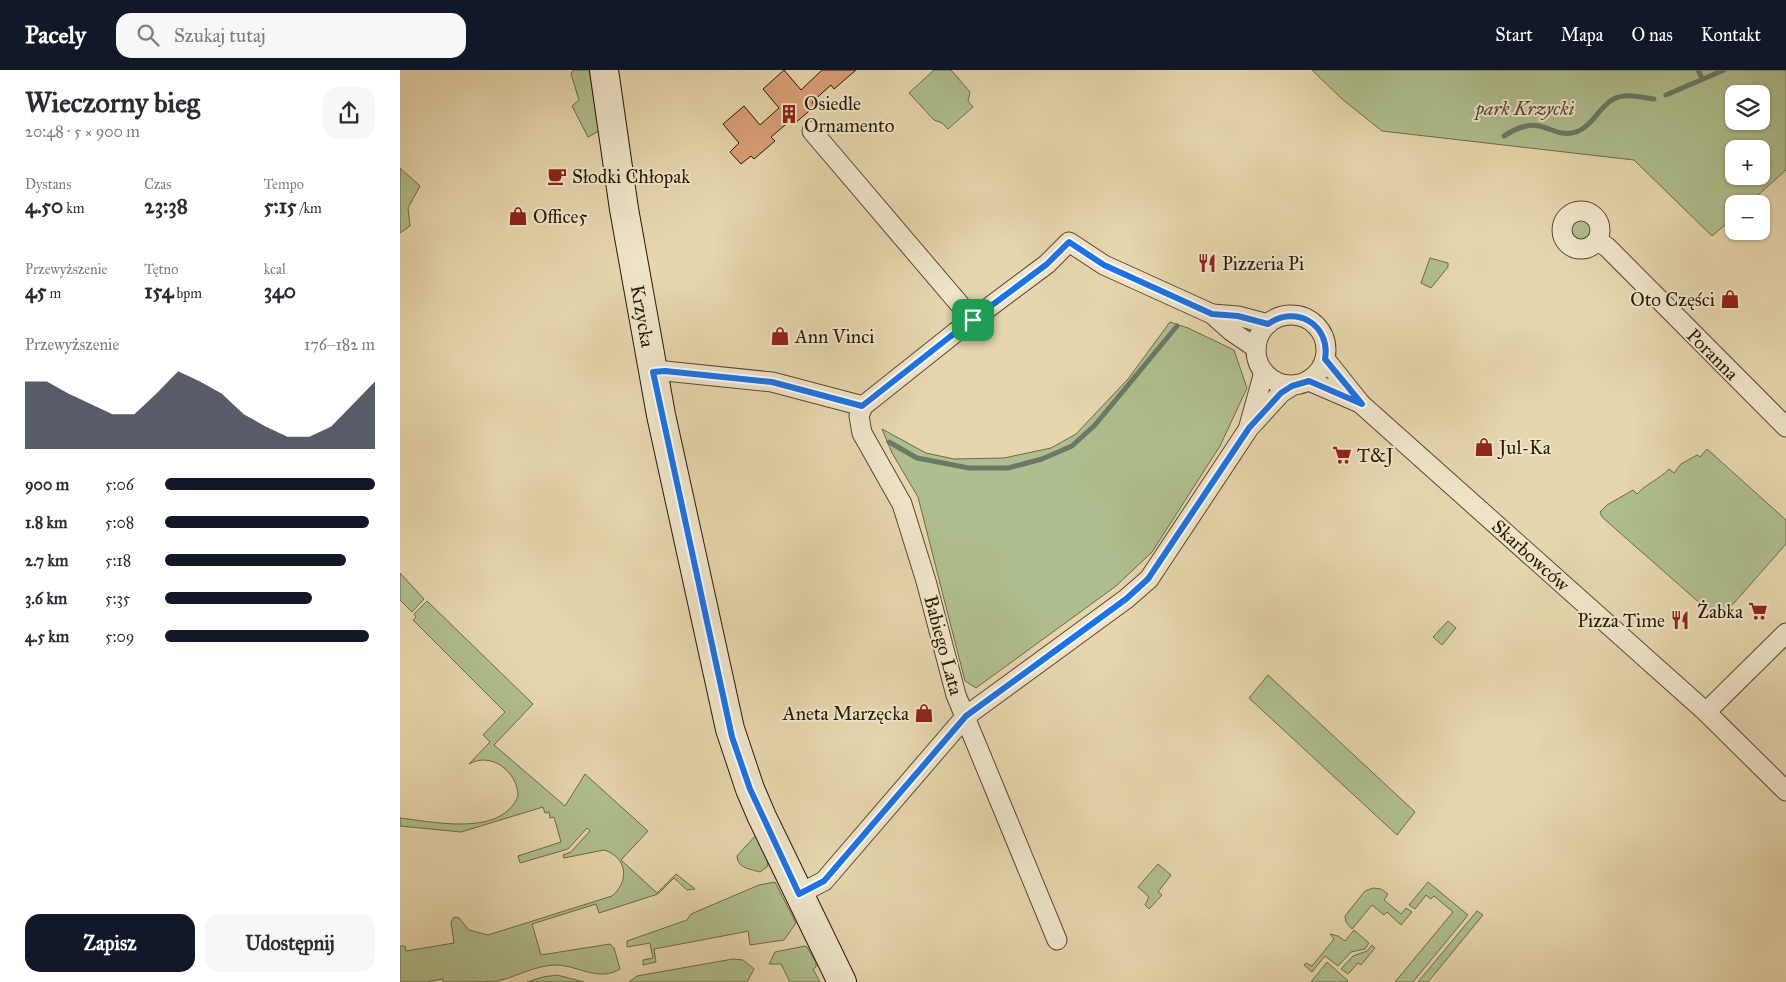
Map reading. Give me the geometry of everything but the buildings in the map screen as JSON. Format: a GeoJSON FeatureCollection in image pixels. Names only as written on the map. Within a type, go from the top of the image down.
{"type":"FeatureCollection","features":[{"type":"Feature","properties":{"kind":"street","name":"Krzycka"},"geometry":{"type":"LineString","coordinates":[[604,70],[624,209],[653,372],[732,737],[750,789],[842,982]]}},
{"type":"Feature","properties":{"kind":"street"},"geometry":{"type":"LineString","coordinates":[[812,131],[973,320]]}},
{"type":"Feature","properties":{"kind":"street","name":"Poranna"},"geometry":{"type":"LineString","coordinates":[[1597,241],[1613,253],[1786,427]]}},
{"type":"Feature","properties":{"kind":"street"},"geometry":{"type":"LineString","coordinates":[[653,372],[665,371],[772,382],[862,406],[1047,264],[1069,242],[1104,265],[1212,314],[1230,331],[1256,348]]}},
{"type":"Feature","properties":{"kind":"street"},"geometry":{"type":"LineString","coordinates":[[1212,314],[1238,316],[1268,324]]}},
{"type":"Feature","properties":{"kind":"street"},"geometry":{"type":"LineString","coordinates":[[799,894],[824,881],[966,716],[1142,586],[1249,428],[1281,393],[1300,383],[1322,368],[1326,351],[1323,335],[1313,323],[1298,316],[1282,316],[1268,324],[1260,335],[1256,348],[1257,356],[1264,372],[1272,380],[1300,383]]}},
{"type":"Feature","properties":{"kind":"street","name":"Skarbowców"},"geometry":{"type":"LineString","coordinates":[[1325,359],[1362,404],[1706,712],[1786,791]]}},
{"type":"Feature","properties":{"kind":"street"},"geometry":{"type":"LineString","coordinates":[[1249,428],[1264,372]]}},
{"type":"Feature","properties":{"kind":"street","name":"Skarbowców"},"geometry":{"type":"LineString","coordinates":[[1300,383],[1362,404]]}},
{"type":"Feature","properties":{"kind":"street","name":"Babiego Lata"},"geometry":{"type":"LineString","coordinates":[[862,406],[860,416],[862,433],[902,504],[926,580],[956,695],[1057,940]]}},
{"type":"Feature","properties":{"kind":"street"},"geometry":{"type":"LineString","coordinates":[[1706,712],[1786,633]]}},
{"type":"Feature","properties":{"kind":"green space"},"geometry":{"type":"Polygon","coordinates":[[[573,70],[589,70],[599,131],[588,137],[572,106],[579,100],[571,74],[573,70]]]}},
{"type":"Feature","properties":{"kind":"green space"},"geometry":{"type":"Polygon","coordinates":[[[934,70],[951,70],[970,92],[968,101],[973,107],[948,129],[942,123],[934,120],[909,93],[934,70]]]}},
{"type":"Feature","properties":{"kind":"green space","name":"park Krzycki"},"geometry":{"type":"Polygon","coordinates":[[[1312,70],[1786,70],[1786,170],[1770,184],[1770,140],[1725,140],[1725,185],[1769,185],[1758,195],[1725,195],[1725,225],[1712,236],[1634,160],[1382,131],[1342,99],[1312,70]]]}},
{"type":"Feature","properties":{"kind":"green space"},"geometry":{"type":"Polygon","coordinates":[[[400,168],[420,186],[408,208],[410,226],[400,233],[400,168]]]}},
{"type":"Feature","properties":{"kind":"green space"},"geometry":{"type":"Polygon","coordinates":[[[1581,217],[1590,221],[1594,230],[1590,239],[1581,243],[1572,239],[1568,230],[1572,221],[1581,217]]]}},
{"type":"Feature","properties":{"kind":"green space"},"geometry":{"type":"Polygon","coordinates":[[[1430,258],[1448,263],[1448,267],[1431,288],[1421,283],[1430,258]]]}},
{"type":"Feature","properties":{"kind":"green space"},"geometry":{"type":"Polygon","coordinates":[[[1170,322],[1188,328],[1234,350],[1247,388],[1220,446],[1152,552],[1116,586],[976,688],[965,681],[918,497],[892,453],[882,429],[926,453],[954,459],[1004,458],[1051,448],[1076,434],[1128,379],[1170,322]]]}},
{"type":"Feature","properties":{"kind":"green space"},"geometry":{"type":"Polygon","coordinates":[[[1707,449],[1786,520],[1786,544],[1719,620],[1602,517],[1600,512],[1607,505],[1633,490],[1637,494],[1669,469],[1674,473],[1681,464],[1697,455],[1700,457],[1707,449]]]}},
{"type":"Feature","properties":{"kind":"green space"},"geometry":{"type":"Polygon","coordinates":[[[400,573],[424,599],[412,612],[400,600],[400,573]]]}},
{"type":"Feature","properties":{"kind":"green space"},"geometry":{"type":"Polygon","coordinates":[[[427,601],[533,704],[494,745],[565,806],[585,774],[648,831],[621,860],[657,893],[676,874],[695,889],[687,890],[674,878],[658,894],[599,913],[596,904],[532,924],[541,955],[610,944],[614,948],[620,969],[612,973],[597,974],[565,966],[549,965],[498,981],[443,982],[443,979],[426,982],[400,982],[400,946],[405,946],[406,951],[454,943],[451,922],[454,917],[459,918],[469,930],[488,935],[612,896],[618,890],[623,877],[623,870],[617,858],[612,853],[604,850],[564,858],[563,855],[571,852],[590,831],[587,828],[568,849],[520,863],[518,856],[561,842],[554,817],[550,818],[549,812],[545,813],[543,807],[461,832],[400,826],[400,818],[448,824],[483,822],[498,817],[510,809],[518,796],[517,787],[513,779],[502,766],[486,760],[469,764],[490,742],[483,735],[505,712],[413,620],[416,617],[414,614],[427,601]]]}},
{"type":"Feature","properties":{"kind":"green space"},"geometry":{"type":"Polygon","coordinates":[[[1448,621],[1456,628],[1442,645],[1433,637],[1448,621]]]}},
{"type":"Feature","properties":{"kind":"green space"},"geometry":{"type":"Polygon","coordinates":[[[1268,675],[1415,812],[1397,835],[1249,698],[1268,675]]]}},
{"type":"Feature","properties":{"kind":"green space"},"geometry":{"type":"Polygon","coordinates":[[[756,835],[767,858],[768,866],[760,872],[742,866],[737,856],[756,835]]]}},
{"type":"Feature","properties":{"kind":"green space"},"geometry":{"type":"Polygon","coordinates":[[[1158,864],[1171,875],[1158,892],[1162,895],[1149,909],[1145,905],[1149,897],[1138,887],[1158,864]]]}},
{"type":"Feature","properties":{"kind":"green space"},"geometry":{"type":"Polygon","coordinates":[[[775,882],[796,923],[784,940],[750,945],[748,931],[654,949],[656,962],[643,965],[643,960],[653,958],[650,943],[627,947],[627,941],[687,920],[691,914],[759,885],[775,882]]]}},
{"type":"Feature","properties":{"kind":"green space"},"geometry":{"type":"Polygon","coordinates":[[[1428,882],[1468,915],[1413,982],[1395,982],[1453,912],[1434,896],[1431,899],[1426,895],[1415,909],[1409,905],[1428,882]]]}},
{"type":"Feature","properties":{"kind":"green space"},"geometry":{"type":"Polygon","coordinates":[[[1373,888],[1381,889],[1388,894],[1384,900],[1401,914],[1406,908],[1412,912],[1401,925],[1387,912],[1384,915],[1372,905],[1352,929],[1346,922],[1345,916],[1365,891],[1373,888]]]}},
{"type":"Feature","properties":{"kind":"green space"},"geometry":{"type":"Polygon","coordinates":[[[1477,911],[1483,915],[1428,982],[1418,982],[1477,911]]]}},
{"type":"Feature","properties":{"kind":"green space"},"geometry":{"type":"Polygon","coordinates":[[[1354,930],[1369,943],[1365,949],[1351,952],[1338,966],[1325,956],[1312,972],[1304,965],[1306,963],[1312,966],[1334,939],[1330,934],[1338,936],[1345,941],[1354,930]]]}},
{"type":"Feature","properties":{"kind":"green space"},"geometry":{"type":"Polygon","coordinates":[[[1372,945],[1375,948],[1361,965],[1358,963],[1348,974],[1341,969],[1353,956],[1367,951],[1372,945]]]}},
{"type":"Feature","properties":{"kind":"green space"},"geometry":{"type":"Polygon","coordinates":[[[805,946],[816,962],[816,967],[813,969],[820,982],[790,982],[781,964],[769,964],[775,952],[805,946]]]}},
{"type":"Feature","properties":{"kind":"green space"},"geometry":{"type":"Polygon","coordinates":[[[733,959],[743,960],[754,969],[747,982],[629,982],[637,976],[733,959]]]}},
{"type":"Feature","properties":{"kind":"green space"},"geometry":{"type":"Polygon","coordinates":[[[1327,962],[1348,981],[1311,982],[1327,962]]]}},
{"type":"Feature","properties":{"kind":"green space"},"geometry":{"type":"Polygon","coordinates":[[[557,975],[584,982],[527,982],[543,977],[557,975]]]}},
{"type":"Feature","properties":{"kind":"waterway"},"geometry":{"type":"LineString","coordinates":[[1698,70],[1702,78]]}},
{"type":"Feature","properties":{"kind":"waterway"},"geometry":{"type":"LineString","coordinates":[[1666,95],[1724,70]]}},
{"type":"Feature","properties":{"kind":"waterway"},"geometry":{"type":"LineString","coordinates":[[1504,136],[1517,129],[1533,125],[1561,133],[1572,133],[1586,126],[1609,102],[1616,98],[1636,96],[1654,99]]}},
{"type":"Feature","properties":{"kind":"waterway"},"geometry":{"type":"LineString","coordinates":[[889,442],[917,458],[969,468],[1008,468],[1042,459],[1072,446],[1095,425],[1177,326]]}},
{"type":"Feature","properties":{"kind":"place","name":"Osiedle Ornamento"},"geometry":{"type":"Point","coordinates":[789,114]}},
{"type":"Feature","properties":{"kind":"place","name":"Słodki Chłopak"},"geometry":{"type":"Point","coordinates":[557,176]}},
{"type":"Feature","properties":{"kind":"place","name":"Office5"},"geometry":{"type":"Point","coordinates":[518,216]}},
{"type":"Feature","properties":{"kind":"place","name":"Pizzeria Pi"},"geometry":{"type":"Point","coordinates":[1207,263]}},
{"type":"Feature","properties":{"kind":"place","name":"Oto Części"},"geometry":{"type":"Point","coordinates":[1730,299]}},
{"type":"Feature","properties":{"kind":"place","name":"Ann Vinci"},"geometry":{"type":"Point","coordinates":[780,336]}},
{"type":"Feature","properties":{"kind":"place","name":"Jul-Ka"},"geometry":{"type":"Point","coordinates":[1484,447]}},
{"type":"Feature","properties":{"kind":"place","name":"T&J"},"geometry":{"type":"Point","coordinates":[1342,455]}},
{"type":"Feature","properties":{"kind":"place","name":"Żabka"},"geometry":{"type":"Point","coordinates":[1758,611]}},
{"type":"Feature","properties":{"kind":"place","name":"Pizza Time"},"geometry":{"type":"Point","coordinates":[1680,620]}},
{"type":"Feature","properties":{"kind":"place","name":"Aneta Marzęcka"},"geometry":{"type":"Point","coordinates":[924,713]}},
{"type":"Feature","properties":{"kind":"route"},"geometry":{"type":"LineString","coordinates":[[1069,242],[1085,255],[1104,265],[1212,314],[1238,316],[1268,324],[1282,316],[1298,316],[1306,319],[1313,323],[1323,335],[1326,343],[1325,359],[1362,404],[1309,381],[1292,386],[1281,393],[1249,428],[1142,586],[966,716],[824,881],[799,894],[750,789],[732,737],[653,372],[665,371],[772,382],[825,394],[862,406],[973,320],[1047,264],[1069,242]]}}]}
